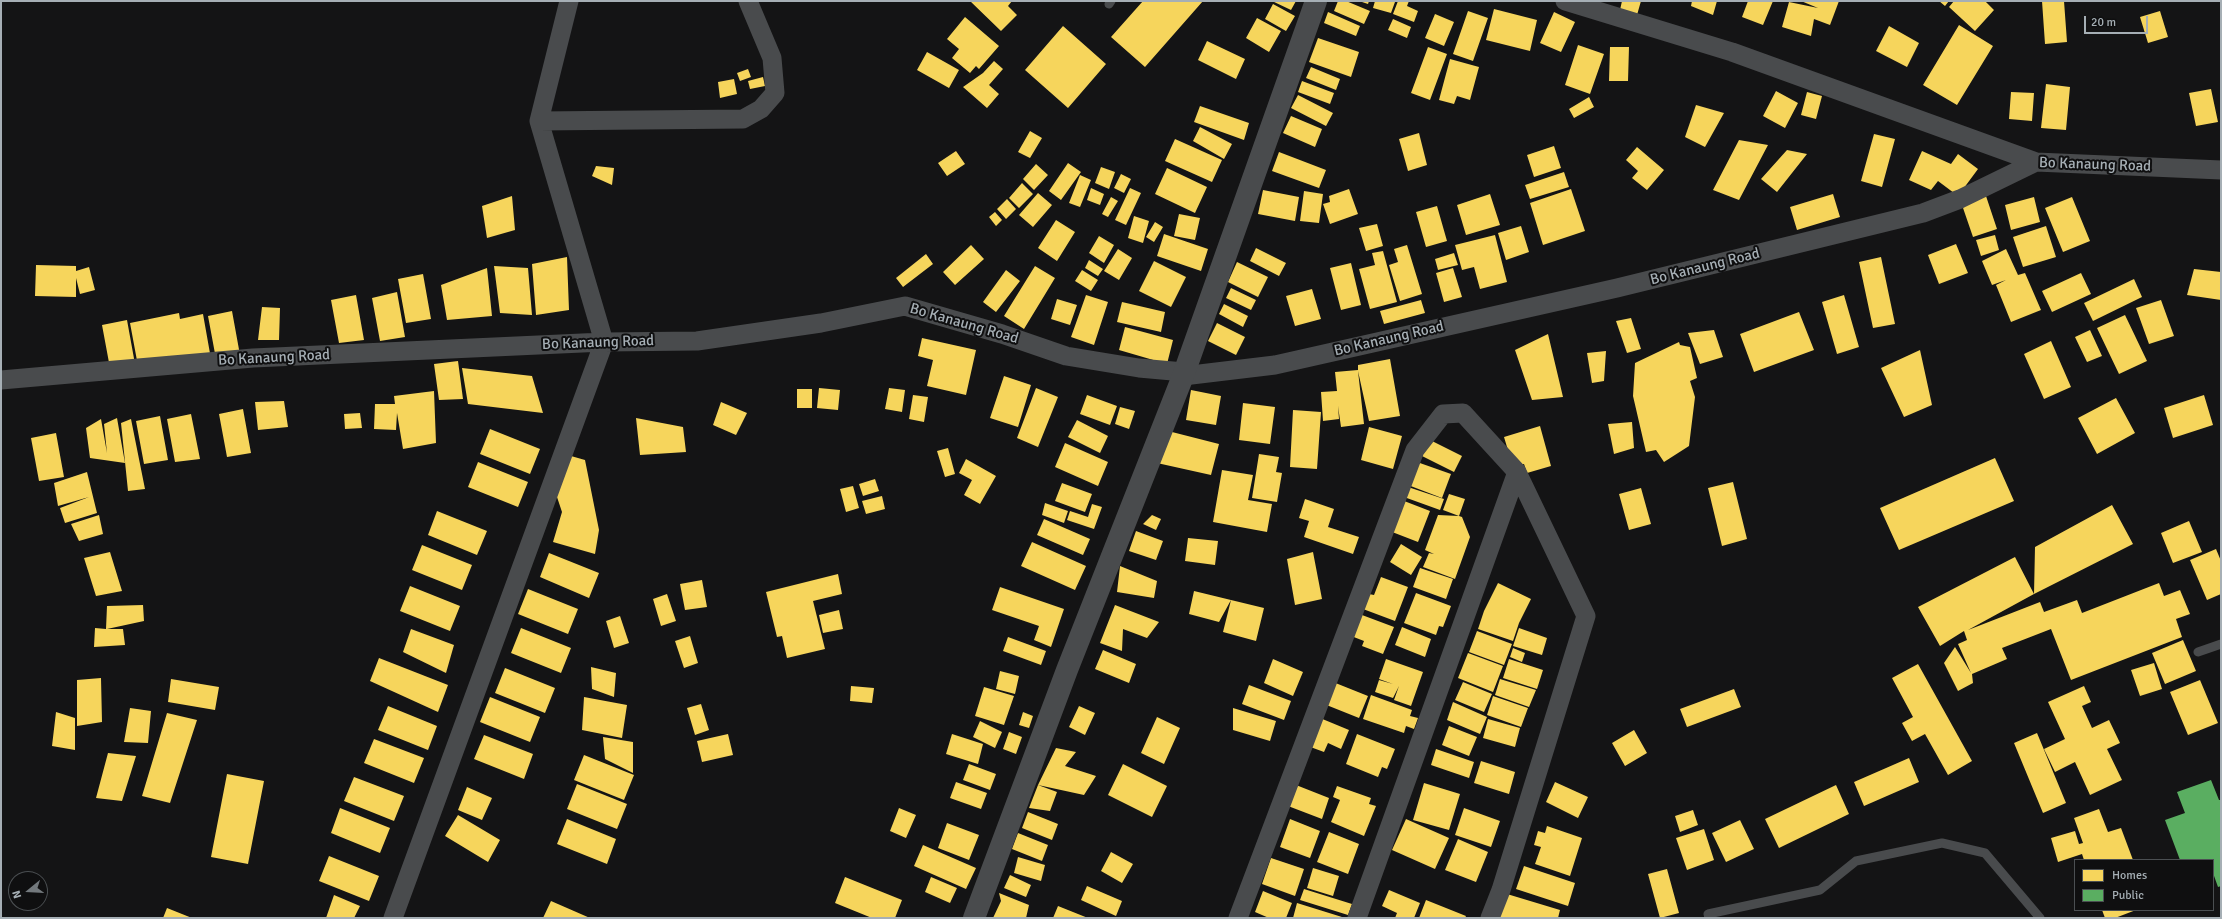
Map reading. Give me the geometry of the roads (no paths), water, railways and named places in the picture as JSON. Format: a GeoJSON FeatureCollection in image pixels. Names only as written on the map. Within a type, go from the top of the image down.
{"type":"FeatureCollection","features":[{"type":"Feature","properties":{"kind":"street"},"geometry":{"type":"LineString","coordinates":[[393,918],[604,342],[539,121],[569,1]]}},
{"type":"Feature","properties":{"kind":"street"},"geometry":{"type":"LineString","coordinates":[[539,121],[602,122],[743,119],[761,109],[774,93],[772,58],[748,1]]}},
{"type":"Feature","properties":{"kind":"street"},"geometry":{"type":"LineString","coordinates":[[974,918],[1067,670],[1183,374],[1316,1]]}},
{"type":"Feature","properties":{"kind":"street"},"geometry":{"type":"LineString","coordinates":[[1565,1],[1732,52],[2036,162]]}},
{"type":"Feature","properties":{"kind":"street","name":"Bo Kanaung Road"},"geometry":{"type":"LineString","coordinates":[[1,380],[253,358],[604,342],[697,341],[821,323],[905,306],[1002,334],[1066,356],[1183,374],[1275,365],[1617,288],[1923,213],[1960,199],[2036,162],[2221,170]]}},
{"type":"Feature","properties":{"kind":"street"},"geometry":{"type":"LineString","coordinates":[[1238,918],[1415,450],[1443,414],[1463,413],[1517,472],[1586,616],[1501,890],[1490,918]]}},
{"type":"Feature","properties":{"kind":"street"},"geometry":{"type":"LineString","coordinates":[[1357,918],[1517,472]]}},
{"type":"Feature","properties":{"kind":"lane"},"geometry":{"type":"LineString","coordinates":[[2198,652],[2221,644]]}},
{"type":"Feature","properties":{"kind":"lane"},"geometry":{"type":"LineString","coordinates":[[1709,918],[1708,914],[1820,890],[1856,861],[1942,843],[1985,853],[2040,918]]}}]}
